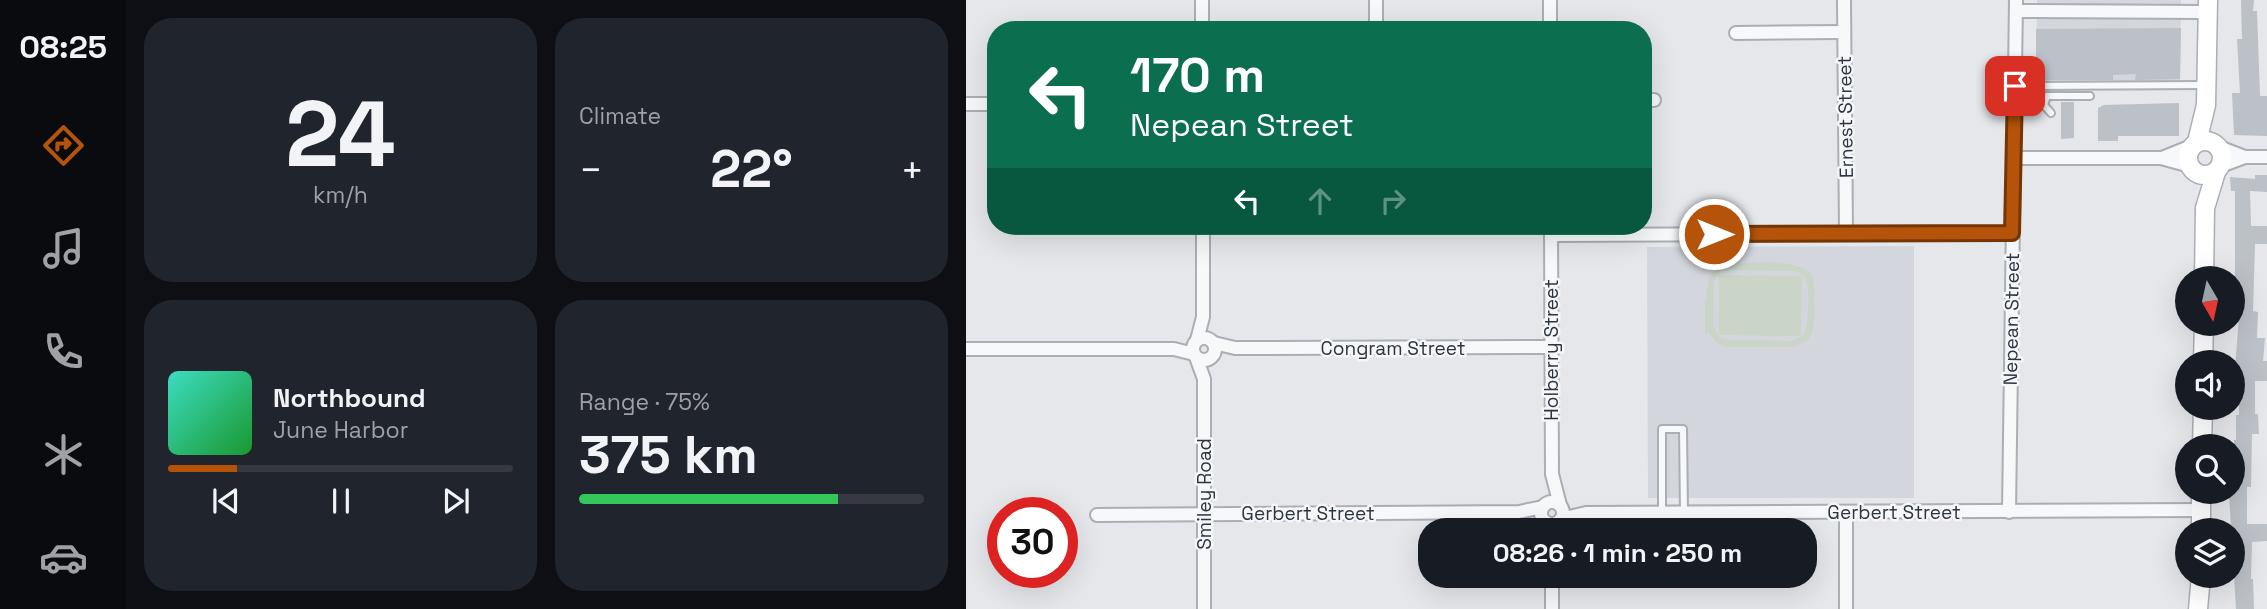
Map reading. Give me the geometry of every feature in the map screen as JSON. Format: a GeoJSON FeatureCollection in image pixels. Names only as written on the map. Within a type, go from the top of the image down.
{"type":"FeatureCollection","features":[{"type":"Feature","properties":{"kind":"street"},"geometry":{"type":"LineString","coordinates":[[1202,0],[1202,21]]}},
{"type":"Feature","properties":{"kind":"street"},"geometry":{"type":"LineString","coordinates":[[1376,0],[1376,21]]}},
{"type":"Feature","properties":{"kind":"street"},"geometry":{"type":"LineString","coordinates":[[1550,0],[1550,21]]}},
{"type":"Feature","properties":{"kind":"street","name":"Ernest Street"},"geometry":{"type":"LineString","coordinates":[[1844,0],[1846,233]]}},
{"type":"Feature","properties":{"kind":"street"},"geometry":{"type":"LineString","coordinates":[[2016,5],[2205,6],[2206,105],[2195,144],[2188,155],[2205,208]]}},
{"type":"Feature","properties":{"kind":"street","name":"Nepean Street"},"geometry":{"type":"LineString","coordinates":[[2008,512],[2016,5]]}},
{"type":"Feature","properties":{"kind":"street"},"geometry":{"type":"LineString","coordinates":[[1736,33],[1844,32]]}},
{"type":"Feature","properties":{"kind":"street"},"geometry":{"type":"LineString","coordinates":[[966,104],[987,104]]}},
{"type":"Feature","properties":{"kind":"street"},"geometry":{"type":"LineString","coordinates":[[2204,266],[2205,208],[2223,156],[2206,105]]}},
{"type":"Feature","properties":{"kind":"street"},"geometry":{"type":"LineString","coordinates":[[2161,158],[2207,140],[2245,157],[2267,157]]}},
{"type":"Feature","properties":{"kind":"street"},"geometry":{"type":"LineString","coordinates":[[2014,158],[2161,158],[2205,176],[2245,157]]}},
{"type":"Feature","properties":{"kind":"street"},"geometry":{"type":"LineString","coordinates":[[1652,231],[2012,233]]}},
{"type":"Feature","properties":{"kind":"street"},"geometry":{"type":"LineString","coordinates":[[1203,235],[1203,317],[1196,348],[1202,360],[1213,349]]}},
{"type":"Feature","properties":{"kind":"street","name":"Holberry Street"},"geometry":{"type":"LineString","coordinates":[[1545,517],[1552,474],[1551,235]]}},
{"type":"Feature","properties":{"kind":"street"},"geometry":{"type":"LineString","coordinates":[[1203,317],[1213,349]]}},
{"type":"Feature","properties":{"kind":"street"},"geometry":{"type":"LineString","coordinates":[[966,349],[1196,348],[1206,338],[1213,349]]}},
{"type":"Feature","properties":{"kind":"street","name":"Congram Street"},"geometry":{"type":"LineString","coordinates":[[1213,349],[1551,347]]}},
{"type":"Feature","properties":{"kind":"street","name":"Smiley Road"},"geometry":{"type":"LineString","coordinates":[[1196,348],[1204,379],[1204,609]]}},
{"type":"Feature","properties":{"kind":"street","name":"Smiley Road"},"geometry":{"type":"LineString","coordinates":[[1204,379],[1213,349]]}},
{"type":"Feature","properties":{"kind":"street","name":"Holberry Street"},"geometry":{"type":"LineString","coordinates":[[1552,474],[1560,517]]}},
{"type":"Feature","properties":{"kind":"street"},"geometry":{"type":"LineString","coordinates":[[1554,502],[1560,517],[1554,523],[1545,517],[1554,502]]}},
{"type":"Feature","properties":{"kind":"street"},"geometry":{"type":"LineString","coordinates":[[2201,504],[2201,518]]}},
{"type":"Feature","properties":{"kind":"street","name":"Gerbert Street"},"geometry":{"type":"LineString","coordinates":[[1560,517],[1586,513],[1662,512],[2201,510]]}},
{"type":"Feature","properties":{"kind":"street","name":"Gerbert Street"},"geometry":{"type":"LineString","coordinates":[[1097,515],[1518,512],[1545,517]]}},
{"type":"Feature","properties":{"kind":"street"},"geometry":{"type":"LineString","coordinates":[[1846,512],[1846,609]]}},
{"type":"Feature","properties":{"kind":"street"},"geometry":{"type":"LineString","coordinates":[[1552,588],[1552,609]]}},
{"type":"Feature","properties":{"kind":"street"},"geometry":{"type":"LineString","coordinates":[[2198,609],[2200,588]]}},
{"type":"Feature","properties":{"kind":"street"},"geometry":{"type":"LineString","coordinates":[[2203,588],[2206,609]]}},
{"type":"Feature","properties":{"kind":"lane"},"geometry":{"type":"LineString","coordinates":[[2015,86],[2207,85]]}},
{"type":"Feature","properties":{"kind":"lane"},"geometry":{"type":"LineString","coordinates":[[2051,113],[2044,105],[2047,96],[2090,96]]}},
{"type":"Feature","properties":{"kind":"lane"},"geometry":{"type":"LineString","coordinates":[[1662,512],[1662,429],[1683,429],[1684,512]]}},
{"type":"Feature","properties":{"kind":"shaded area"},"geometry":{"type":"Polygon","coordinates":[[[2037,0],[2181,0],[2180,81],[2036,82],[2037,0]]]}},
{"type":"Feature","properties":{"kind":"shaded area"},"geometry":{"type":"Polygon","coordinates":[[[1914,246],[1914,498],[1648,498],[1647,247],[1914,246]]]}},
{"type":"Feature","properties":{"kind":"shaded area"},"geometry":{"type":"Polygon","coordinates":[[[1774,263],[1798,266],[1806,270],[1814,282],[1814,322],[1808,340],[1792,347],[1727,347],[1717,343],[1708,332],[1705,335],[1708,281],[1713,271],[1722,265],[1774,263]],[[1793,271],[1721,272],[1714,281],[1713,325],[1720,338],[1791,341],[1803,336],[1808,317],[1807,285],[1803,275],[1793,271]]]}},
{"type":"Feature","properties":{"kind":"shaded area"},"geometry":{"type":"Polygon","coordinates":[[[1719,275],[1802,276],[1801,336],[1719,335],[1719,275]]]}},
{"type":"Feature","properties":{"kind":"building"},"geometry":{"type":"Polygon","coordinates":[[[2241,0],[2254,0],[2253,11],[2257,11],[2260,96],[2267,96],[2267,136],[2234,135],[2232,93],[2240,93],[2237,39],[2242,39],[2241,0]]]}},
{"type":"Feature","properties":{"kind":"building"},"geometry":{"type":"Polygon","coordinates":[[[2181,28],[2180,79],[2135,80],[2136,74],[2113,75],[2113,80],[2036,80],[2036,29],[2181,28]]]}},
{"type":"Feature","properties":{"kind":"building"},"geometry":{"type":"Polygon","coordinates":[[[2061,102],[2074,102],[2074,138],[2061,139],[2061,102]]]}},
{"type":"Feature","properties":{"kind":"building"},"geometry":{"type":"Polygon","coordinates":[[[2179,103],[2179,136],[2118,136],[2118,141],[2098,141],[2098,108],[2104,105],[2179,103]]]}},
{"type":"Feature","properties":{"kind":"building"},"geometry":{"type":"Polygon","coordinates":[[[2255,175],[2267,175],[2267,192],[2250,191],[2251,226],[2267,226],[2267,244],[2255,244],[2253,311],[2258,312],[2257,338],[2265,338],[2263,361],[2267,361],[2267,381],[2255,381],[2255,414],[2258,414],[2259,434],[2252,434],[2247,524],[2267,524],[2267,541],[2252,542],[2251,579],[2254,609],[2236,609],[2235,588],[2245,588],[2245,518],[2230,518],[2230,504],[2245,504],[2245,434],[2236,434],[2236,420],[2245,420],[2245,350],[2236,350],[2237,336],[2245,336],[2245,266],[2235,266],[2235,191],[2231,191],[2230,177],[2255,179],[2255,175]]]}},
{"type":"Feature","properties":{"kind":"route"},"geometry":{"type":"LineString","coordinates":[[1714,234],[2012,233],[2015,86]]}}]}
